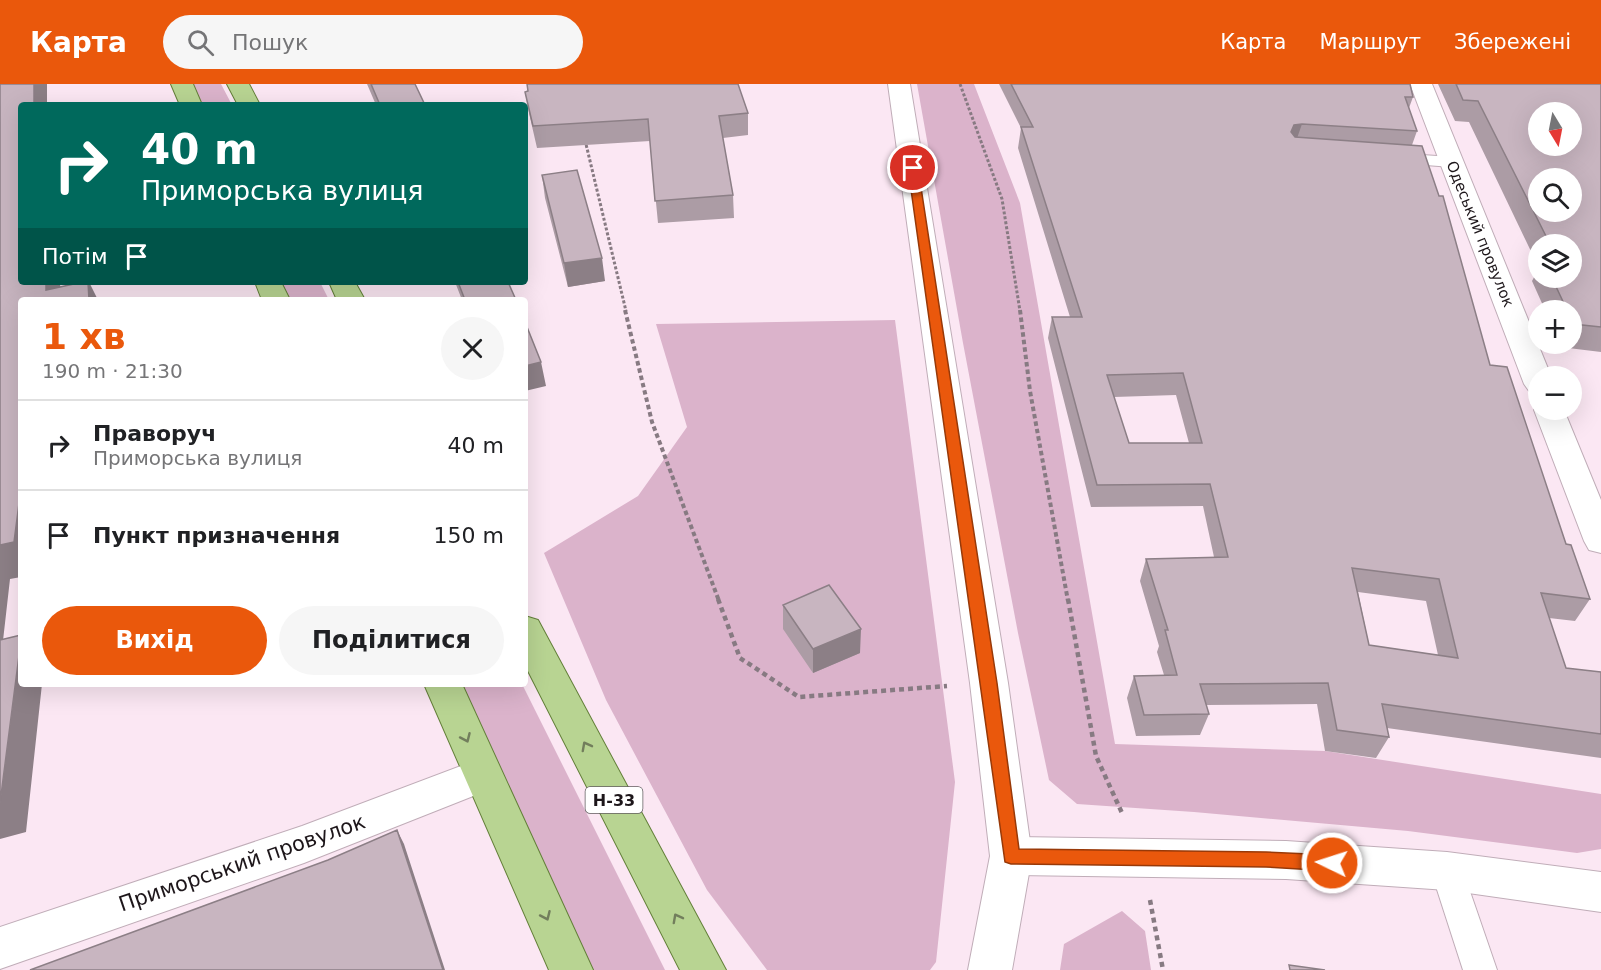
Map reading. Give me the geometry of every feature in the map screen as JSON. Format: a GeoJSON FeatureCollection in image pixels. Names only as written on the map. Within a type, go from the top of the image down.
{"type":"FeatureCollection","features":[{"type":"Feature","properties":{"kind":"main road"},"geometry":{"type":"LineString","coordinates":[[182,84],[190,102]]}},
{"type":"Feature","properties":{"kind":"main road"},"geometry":{"type":"LineString","coordinates":[[238,84],[247,102]]}},
{"type":"Feature","properties":{"kind":"main road","name":"Н-33"},"geometry":{"type":"LineString","coordinates":[[528,636],[704,970]]}},
{"type":"Feature","properties":{"kind":"main road"},"geometry":{"type":"LineString","coordinates":[[444,687],[571,970]]}},
{"type":"Feature","properties":{"kind":"street"},"geometry":{"type":"LineString","coordinates":[[899,84],[989,683],[1011,856],[990,970]]}},
{"type":"Feature","properties":{"kind":"street","name":"Одеський провулок"},"geometry":{"type":"LineString","coordinates":[[1421,84],[1532,366]]}},
{"type":"Feature","properties":{"kind":"street"},"geometry":{"type":"LineString","coordinates":[[1553,420],[1601,541]]}},
{"type":"Feature","properties":{"kind":"street","name":"Приморський провулок"},"geometry":{"type":"LineString","coordinates":[[0,948],[304,844],[482,775]]}},
{"type":"Feature","properties":{"kind":"street"},"geometry":{"type":"LineString","coordinates":[[1011,856],[1286,860],[1447,871],[1601,892]]}},
{"type":"Feature","properties":{"kind":"lane"},"geometry":{"type":"LineString","coordinates":[[1373,157],[1452,162]]}},
{"type":"Feature","properties":{"kind":"lane"},"geometry":{"type":"LineString","coordinates":[[1447,871],[1480,970]]}},
{"type":"Feature","properties":{"kind":"path"},"geometry":{"type":"LineString","coordinates":[[960,84],[1002,199],[1015,275],[1030,391],[1096,756],[1142,857],[1163,970]]}},
{"type":"Feature","properties":{"kind":"path"},"geometry":{"type":"LineString","coordinates":[[585,138],[652,422],[740,658],[799,697],[989,683]]}},
{"type":"Feature","properties":{"kind":"shaded area"},"geometry":{"type":"Polygon","coordinates":[[[192,84],[221,84],[230,102],[201,102],[192,84]]]}},
{"type":"Feature","properties":{"kind":"shaded area"},"geometry":{"type":"Polygon","coordinates":[[[917,84],[974,84],[1020,203],[1115,744],[1325,751],[1601,794],[1601,849],[1577,853],[1408,831],[1077,804],[1049,780],[1018,633],[963,343],[917,84]]]}},
{"type":"Feature","properties":{"kind":"shaded area"},"geometry":{"type":"Polygon","coordinates":[[[282,285],[322,285],[328,297],[288,297],[282,285]]]}},
{"type":"Feature","properties":{"kind":"shaded area"},"geometry":{"type":"Polygon","coordinates":[[[895,320],[955,782],[936,962],[930,970],[767,970],[707,890],[606,700],[544,553],[638,496],[687,427],[656,324],[895,320]]]}},
{"type":"Feature","properties":{"kind":"shaded area"},"geometry":{"type":"Polygon","coordinates":[[[462,687],[524,687],[665,970],[589,970],[462,687]]]}},
{"type":"Feature","properties":{"kind":"shaded area"},"geometry":{"type":"Polygon","coordinates":[[[1122,911],[1145,931],[1151,970],[1060,970],[1064,944],[1122,911]]]}},
{"type":"Feature","properties":{"kind":"building"},"geometry":{"type":"Polygon","coordinates":[[[0,84],[34,84],[34,102],[18,102],[18,285],[46,285],[46,290],[69,285],[88,285],[89,297],[18,297],[18,511],[14,542],[0,545],[0,84]]]}},
{"type":"Feature","properties":{"kind":"building"},"geometry":{"type":"Polygon","coordinates":[[[371,84],[415,84],[424,102],[379,102],[371,84]]]}},
{"type":"Feature","properties":{"kind":"building"},"geometry":{"type":"Polygon","coordinates":[[[527,84],[738,84],[748,113],[719,116],[733,195],[655,201],[648,119],[533,126],[525,92],[528,91],[527,84]]]}},
{"type":"Feature","properties":{"kind":"building"},"geometry":{"type":"Polygon","coordinates":[[[1011,84],[1410,84],[1413,97],[1405,97],[1417,131],[1302,124],[1294,125],[1291,132],[1295,137],[1422,146],[1439,196],[1443,196],[1490,365],[1507,367],[1566,544],[1571,545],[1590,599],[1541,593],[1566,668],[1601,672],[1601,734],[1382,704],[1389,737],[1337,730],[1328,683],[1200,684],[1209,714],[1144,715],[1134,676],[1177,675],[1165,630],[1168,630],[1146,559],[1228,557],[1210,484],[1097,485],[1052,317],[1082,317],[1021,127],[1033,127],[1011,84]],[[1183,373],[1107,375],[1129,443],[1202,443],[1183,373]],[[1352,568],[1369,645],[1458,658],[1439,579],[1352,568]]]}},
{"type":"Feature","properties":{"kind":"building"},"geometry":{"type":"Polygon","coordinates":[[[1456,84],[1601,84],[1601,327],[1582,325],[1582,300],[1562,300],[1557,288],[1582,288],[1582,234],[1545,234],[1539,222],[1582,222],[1582,168],[1528,168],[1528,200],[1478,101],[1463,100],[1456,84]]]}},
{"type":"Feature","properties":{"kind":"building"},"geometry":{"type":"Polygon","coordinates":[[[577,170],[602,258],[564,263],[542,175],[577,170]]]}},
{"type":"Feature","properties":{"kind":"building"},"geometry":{"type":"Polygon","coordinates":[[[459,285],[509,285],[515,297],[464,297],[459,285]]]}},
{"type":"Feature","properties":{"kind":"building"},"geometry":{"type":"Polygon","coordinates":[[[528,330],[541,362],[528,365],[528,330]]]}},
{"type":"Feature","properties":{"kind":"building"},"geometry":{"type":"Polygon","coordinates":[[[829,585],[861,629],[813,649],[783,605],[829,585]]]}},
{"type":"Feature","properties":{"kind":"building"},"geometry":{"type":"Polygon","coordinates":[[[18,636],[18,663],[0,803],[0,640],[18,636]]]}},
{"type":"Feature","properties":{"kind":"building"},"geometry":{"type":"Polygon","coordinates":[[[397,830],[443,970],[30,970],[328,860],[397,830]]]}},
{"type":"Feature","properties":{"kind":"building"},"geometry":{"type":"Polygon","coordinates":[[[1289,965],[1325,970],[1290,970],[1289,965]]]}},
{"type":"Feature","properties":{"kind":"route"},"geometry":{"type":"LineString","coordinates":[[913,168],[989,683],[1011,856],[1266,859],[1332,863]]}}]}
